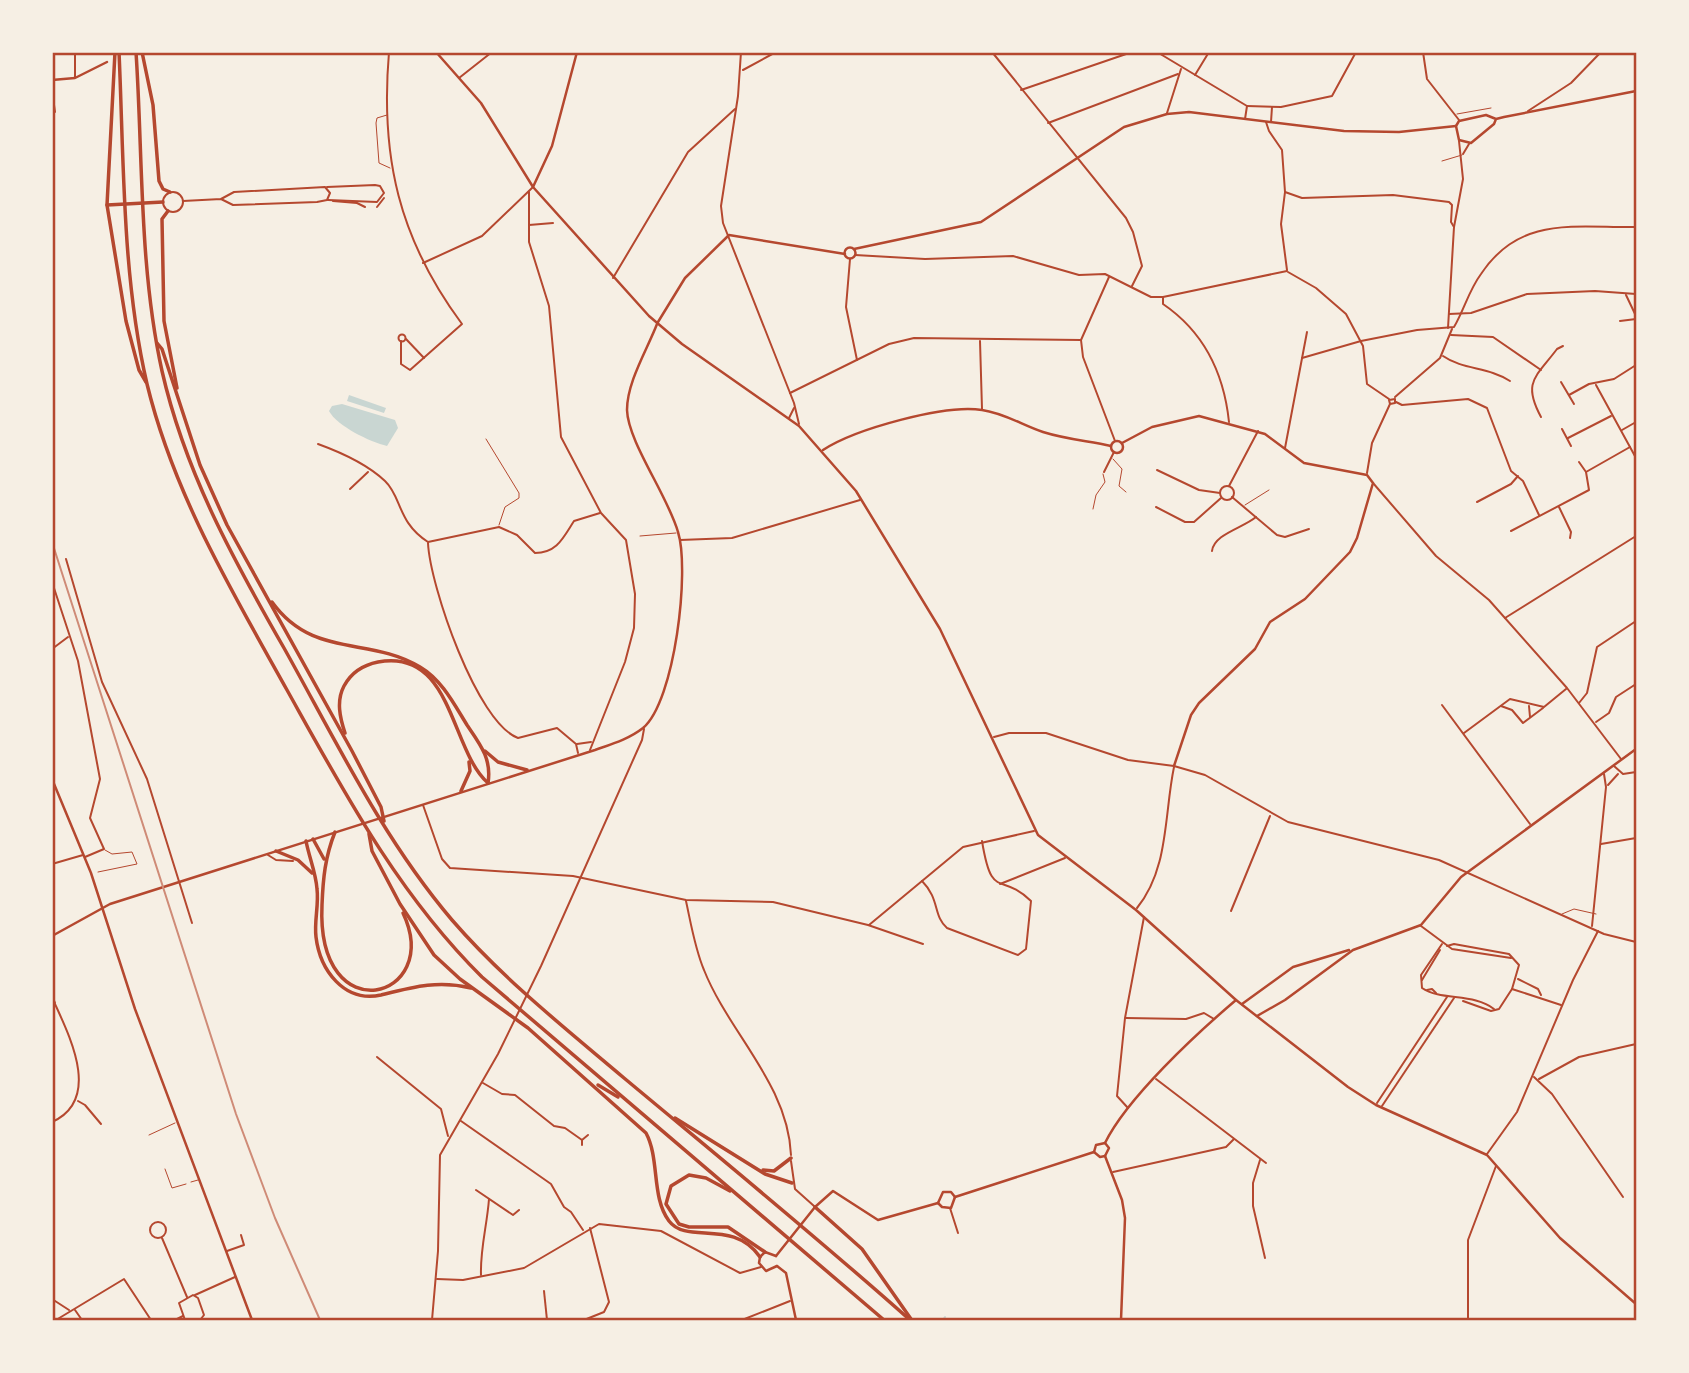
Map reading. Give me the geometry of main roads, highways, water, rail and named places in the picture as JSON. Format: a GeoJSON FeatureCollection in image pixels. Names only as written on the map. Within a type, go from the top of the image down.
{"type":"FeatureCollection","features":[{"type":"Feature","properties":{"kind":"highway"},"geometry":{"type":"LineString","coordinates":[[117,52],[110,205],[126,321],[139,370],[147,383]]}},
{"type":"Feature","properties":{"kind":"highway"},"geometry":{"type":"LineString","coordinates":[[117,52],[132,284],[147,383],[170,460],[202,537],[368,832],[422,912],[482,977],[884,1321]]}},
{"type":"Feature","properties":{"kind":"highway"},"geometry":{"type":"LineString","coordinates":[[136,52],[146,256],[156,342],[180,439],[204,500],[238,568],[374,810],[430,893],[491,962],[540,1007],[911,1321]]}},
{"type":"Feature","properties":{"kind":"highway"},"geometry":{"type":"LineString","coordinates":[[142,52],[153,105],[159,181],[163,189],[170,192]]}},
{"type":"Feature","properties":{"kind":"highway"},"geometry":{"type":"LineString","coordinates":[[110,205],[160,202]]}},
{"type":"Feature","properties":{"kind":"highway"},"geometry":{"type":"LineString","coordinates":[[168,211],[162,219],[163,299],[167,343],[180,404]]}},
{"type":"Feature","properties":{"kind":"highway"},"geometry":{"type":"LineString","coordinates":[[156,342],[162,349],[214,498],[352,751],[381,807],[385,827]]}},
{"type":"Feature","properties":{"kind":"highway"},"geometry":{"type":"LineString","coordinates":[[255,577],[285,617],[308,635],[401,659],[427,671],[443,688],[483,749],[490,768],[488,783],[469,760]]}},
{"type":"Feature","properties":{"kind":"highway"},"geometry":{"type":"LineString","coordinates":[[352,751],[340,716],[341,692],[348,679],[359,670],[388,662],[414,668],[438,689],[455,719],[470,771],[461,792]]}},
{"type":"Feature","properties":{"kind":"highway"},"geometry":{"type":"LineString","coordinates":[[483,749],[498,762],[527,770]]}},
{"type":"Feature","properties":{"kind":"highway"},"geometry":{"type":"LineString","coordinates":[[335,832],[324,861],[321,936],[332,968],[349,985],[369,991],[379,989],[403,974],[412,955],[412,939],[400,904]]}},
{"type":"Feature","properties":{"kind":"highway"},"geometry":{"type":"LineString","coordinates":[[368,832],[372,851],[400,904],[434,955],[590,1080],[646,1133],[654,1152],[664,1211],[671,1223],[682,1231],[718,1232],[736,1237],[760,1256]]}},
{"type":"Feature","properties":{"kind":"highway"},"geometry":{"type":"LineString","coordinates":[[313,839],[324,861]]}},
{"type":"Feature","properties":{"kind":"highway"},"geometry":{"type":"LineString","coordinates":[[306,841],[318,893],[316,927],[319,953],[337,983],[348,990],[371,996],[437,983],[475,989]]}},
{"type":"Feature","properties":{"kind":"highway"},"geometry":{"type":"LineString","coordinates":[[276,851],[298,860],[314,874]]}},
{"type":"Feature","properties":{"kind":"highway"},"geometry":{"type":"LineString","coordinates":[[590,1080],[626,1101]]}},
{"type":"Feature","properties":{"kind":"highway"},"geometry":{"type":"LineString","coordinates":[[667,1114],[758,1169],[792,1183]]}},
{"type":"Feature","properties":{"kind":"highway"},"geometry":{"type":"LineString","coordinates":[[758,1169],[774,1171],[791,1158]]}},
{"type":"Feature","properties":{"kind":"highway"},"geometry":{"type":"LineString","coordinates":[[734,1192],[706,1178],[689,1175],[671,1186],[666,1204],[679,1224],[689,1227],[728,1227],[765,1252]]}},
{"type":"Feature","properties":{"kind":"highway"},"geometry":{"type":"LineString","coordinates":[[816,1207],[862,1250],[903,1303],[911,1321]]}},
{"type":"Feature","properties":{"kind":"railway"},"geometry":{"type":"LineString","coordinates":[[52,542],[236,1114],[275,1218],[320,1320]]}}]}
